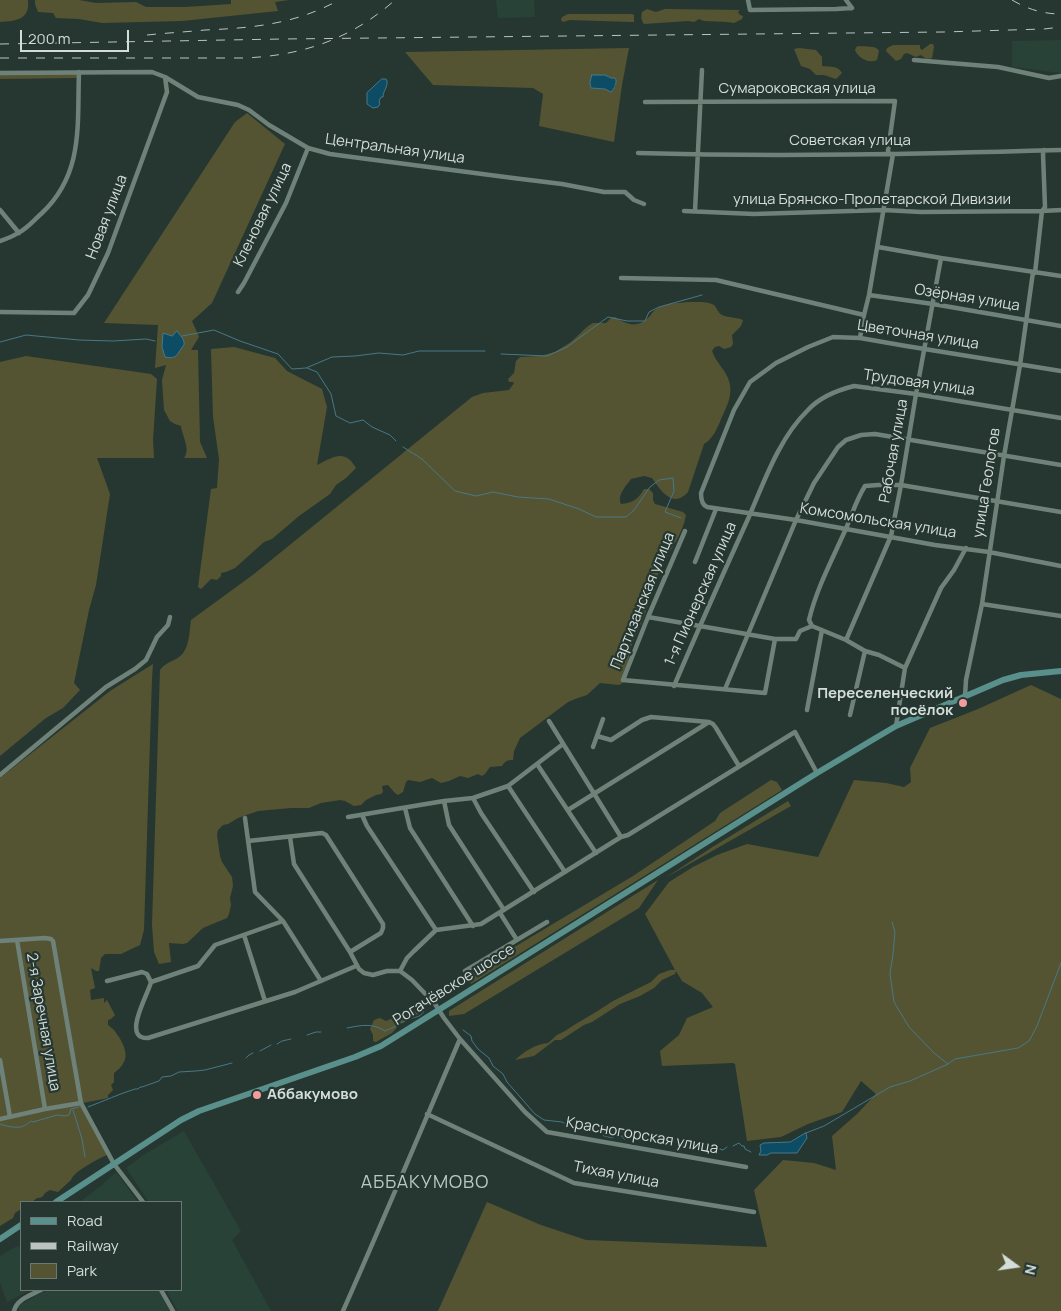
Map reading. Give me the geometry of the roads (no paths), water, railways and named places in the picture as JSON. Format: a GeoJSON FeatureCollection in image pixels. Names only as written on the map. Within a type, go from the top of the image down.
{"type":"FeatureCollection","features":[{"type":"Feature","properties":{"kind":"main road","name":"Рогачёвское шоссе"},"geometry":{"type":"LineString","coordinates":[[58,1201],[181,1120],[199,1111],[366,1053],[381,1046],[896,726],[1003,680],[1021,675],[1061,671]]}},
{"type":"Feature","properties":{"kind":"main road"},"geometry":{"type":"LineString","coordinates":[[0,1239],[20,1226]]}},
{"type":"Feature","properties":{"kind":"street"},"geometry":{"type":"LineString","coordinates":[[748,0],[750,10],[852,8],[846,0]]}},
{"type":"Feature","properties":{"kind":"street"},"geometry":{"type":"LineString","coordinates":[[914,60],[998,67],[1049,78],[1061,76]]}},
{"type":"Feature","properties":{"kind":"street"},"geometry":{"type":"LineString","coordinates":[[695,211],[702,70]]}},
{"type":"Feature","properties":{"kind":"street"},"geometry":{"type":"LineString","coordinates":[[0,241],[18,233],[32,223],[53,202],[61,191],[70,172],[78,134],[79,72]]}},
{"type":"Feature","properties":{"kind":"street","name":"Центральная улица"},"geometry":{"type":"LineString","coordinates":[[0,73],[152,72],[165,77],[198,97],[238,105],[249,110],[269,125],[308,148],[338,156],[513,178],[610,193],[625,192],[634,200],[644,204]]}},
{"type":"Feature","properties":{"kind":"street","name":"Новая улица"},"geometry":{"type":"LineString","coordinates":[[0,312],[74,313],[88,295],[108,253],[167,92],[165,77]]}},
{"type":"Feature","properties":{"kind":"street","name":"Сумароковская улица"},"geometry":{"type":"LineString","coordinates":[[645,102],[895,102],[888,151],[891,154]]}},
{"type":"Feature","properties":{"kind":"street","name":"Кленовая улица"},"geometry":{"type":"LineString","coordinates":[[238,292],[286,204],[308,148]]}},
{"type":"Feature","properties":{"kind":"street","name":"улица Геологов"},"geometry":{"type":"LineString","coordinates":[[965,696],[966,680],[982,604],[1004,456],[1020,365],[1042,211],[1045,208],[1044,150]]}},
{"type":"Feature","properties":{"kind":"street","name":"Советская улица"},"geometry":{"type":"LineString","coordinates":[[638,153],[698,155],[891,154],[1061,150]]}},
{"type":"Feature","properties":{"kind":"street"},"geometry":{"type":"LineString","coordinates":[[860,338],[878,247],[891,154]]}},
{"type":"Feature","properties":{"kind":"street"},"geometry":{"type":"LineString","coordinates":[[0,210],[18,233]]}},
{"type":"Feature","properties":{"kind":"street","name":"улица Брянско-Пролетарской Дивизии"},"geometry":{"type":"LineString","coordinates":[[684,211],[754,214],[884,210],[921,212],[1061,210]]}},
{"type":"Feature","properties":{"kind":"street"},"geometry":{"type":"LineString","coordinates":[[878,247],[1061,276]]}},
{"type":"Feature","properties":{"kind":"street","name":"Рабочая улица"},"geometry":{"type":"LineString","coordinates":[[846,640],[891,536],[941,258]]}},
{"type":"Feature","properties":{"kind":"street"},"geometry":{"type":"LineString","coordinates":[[621,278],[716,280],[864,315]]}},
{"type":"Feature","properties":{"kind":"street","name":"Озёрная улица"},"geometry":{"type":"LineString","coordinates":[[869,295],[1061,326]]}},
{"type":"Feature","properties":{"kind":"street","name":"Цветочная улица"},"geometry":{"type":"LineString","coordinates":[[716,509],[704,506],[701,493],[734,410],[750,382],[776,363],[808,347],[833,337],[860,338],[1061,371]]}},
{"type":"Feature","properties":{"kind":"street","name":"Трудовая улица"},"geometry":{"type":"LineString","coordinates":[[750,513],[766,475],[787,435],[808,409],[824,398],[845,388],[854,386],[916,394],[1061,418]]}},
{"type":"Feature","properties":{"kind":"street"},"geometry":{"type":"LineString","coordinates":[[725,689],[796,520],[814,483],[838,447],[846,440],[861,434],[875,434],[1061,465]]}},
{"type":"Feature","properties":{"kind":"street"},"geometry":{"type":"LineString","coordinates":[[905,668],[812,626],[809,620],[813,602],[846,529],[856,501],[865,486],[878,484],[901,485],[1061,512]]}},
{"type":"Feature","properties":{"kind":"street"},"geometry":{"type":"LineString","coordinates":[[696,562],[716,509],[750,513]]}},
{"type":"Feature","properties":{"kind":"street","name":"Комсомольская улица"},"geometry":{"type":"LineString","coordinates":[[750,513],[935,545],[966,548],[1061,566]]}},
{"type":"Feature","properties":{"kind":"street","name":"1-я Пионерская улица"},"geometry":{"type":"LineString","coordinates":[[674,686],[750,513]]}},
{"type":"Feature","properties":{"kind":"street","name":"Партизанская улица"},"geometry":{"type":"LineString","coordinates":[[674,686],[623,680],[685,531]]}},
{"type":"Feature","properties":{"kind":"street"},"geometry":{"type":"LineString","coordinates":[[896,726],[905,668],[941,588],[966,548]]}},
{"type":"Feature","properties":{"kind":"street"},"geometry":{"type":"LineString","coordinates":[[982,604],[1061,616]]}},
{"type":"Feature","properties":{"kind":"street"},"geometry":{"type":"LineString","coordinates":[[0,775],[106,687],[146,660],[157,637],[168,625],[170,617]]}},
{"type":"Feature","properties":{"kind":"street"},"geometry":{"type":"LineString","coordinates":[[648,617],[775,639],[796,639],[800,631],[812,626]]}},
{"type":"Feature","properties":{"kind":"street"},"geometry":{"type":"LineString","coordinates":[[807,710],[822,630]]}},
{"type":"Feature","properties":{"kind":"street"},"geometry":{"type":"LineString","coordinates":[[674,686],[765,693],[775,639]]}},
{"type":"Feature","properties":{"kind":"street"},"geometry":{"type":"LineString","coordinates":[[850,715],[865,651]]}},
{"type":"Feature","properties":{"kind":"street"},"geometry":{"type":"LineString","coordinates":[[597,736],[611,740],[642,720],[651,717],[709,722],[716,728],[739,766]]}},
{"type":"Feature","properties":{"kind":"street"},"geometry":{"type":"LineString","coordinates":[[592,747],[603,719]]}},
{"type":"Feature","properties":{"kind":"street"},"geometry":{"type":"LineString","coordinates":[[549,721],[620,837]]}},
{"type":"Feature","properties":{"kind":"street"},"geometry":{"type":"LineString","coordinates":[[568,810],[709,722]]}},
{"type":"Feature","properties":{"kind":"street"},"geometry":{"type":"LineString","coordinates":[[290,837],[294,864],[350,952],[356,966],[364,972],[373,975],[387,971],[400,971],[407,958],[436,930],[481,924],[620,837],[628,835],[795,732],[818,773]]}},
{"type":"Feature","properties":{"kind":"street"},"geometry":{"type":"LineString","coordinates":[[348,817],[472,798],[508,786],[563,744]]}},
{"type":"Feature","properties":{"kind":"street"},"geometry":{"type":"LineString","coordinates":[[538,764],[596,853]]}},
{"type":"Feature","properties":{"kind":"street"},"geometry":{"type":"LineString","coordinates":[[508,786],[565,872]]}},
{"type":"Feature","properties":{"kind":"street"},"geometry":{"type":"LineString","coordinates":[[472,798],[534,892]]}},
{"type":"Feature","properties":{"kind":"street"},"geometry":{"type":"LineString","coordinates":[[444,801],[449,825],[502,911],[517,940]]}},
{"type":"Feature","properties":{"kind":"street"},"geometry":{"type":"LineString","coordinates":[[405,808],[410,828],[473,926]]}},
{"type":"Feature","properties":{"kind":"street"},"geometry":{"type":"LineString","coordinates":[[362,815],[367,826],[436,930]]}},
{"type":"Feature","properties":{"kind":"street"},"geometry":{"type":"LineString","coordinates":[[245,818],[255,892],[283,921],[321,981]]}},
{"type":"Feature","properties":{"kind":"street"},"geometry":{"type":"LineString","coordinates":[[248,841],[322,833],[326,835],[383,924],[381,933],[350,952]]}},
{"type":"Feature","properties":{"kind":"street"},"geometry":{"type":"LineString","coordinates":[[283,921],[215,945],[198,966],[151,982],[142,1003],[136,1026],[138,1036],[146,1038],[295,992],[356,966]]}},
{"type":"Feature","properties":{"kind":"street"},"geometry":{"type":"LineString","coordinates":[[465,971],[547,922]]}},
{"type":"Feature","properties":{"kind":"street"},"geometry":{"type":"LineString","coordinates":[[244,935],[266,1001]]}},
{"type":"Feature","properties":{"kind":"street"},"geometry":{"type":"LineString","coordinates":[[0,941],[45,938],[53,941],[81,1104],[114,1164],[142,1201]]}},
{"type":"Feature","properties":{"kind":"street","name":"2-я Заречная улица"},"geometry":{"type":"LineString","coordinates":[[17,940],[45,1108]]}},
{"type":"Feature","properties":{"kind":"street","name":"Красногорская улица"},"geometry":{"type":"LineString","coordinates":[[400,971],[417,984],[439,1009],[460,1039],[525,1112],[547,1132],[746,1167]]}},
{"type":"Feature","properties":{"kind":"street"},"geometry":{"type":"LineString","coordinates":[[107,981],[142,972],[147,974],[151,982]]}},
{"type":"Feature","properties":{"kind":"street"},"geometry":{"type":"LineString","coordinates":[[343,1311],[373,1246],[460,1039]]}},
{"type":"Feature","properties":{"kind":"street"},"geometry":{"type":"LineString","coordinates":[[0,1060],[10,1117]]}},
{"type":"Feature","properties":{"kind":"street"},"geometry":{"type":"LineString","coordinates":[[0,1119],[45,1108],[81,1104]]}},
{"type":"Feature","properties":{"kind":"street","name":"Тихая улица"},"geometry":{"type":"LineString","coordinates":[[427,1114],[574,1183],[754,1212]]}},
{"type":"Feature","properties":{"kind":"street"},"geometry":{"type":"LineString","coordinates":[[14,1311],[16,1305],[39,1291]]}},
{"type":"Feature","properties":{"kind":"street"},"geometry":{"type":"LineString","coordinates":[[162,1291],[173,1311]]}},
{"type":"Feature","properties":{"kind":"water"},"geometry":{"type":"Polygon","coordinates":[[[592,75],[605,75],[615,78],[616,83],[611,92],[605,89],[591,88],[592,75]]]}},
{"type":"Feature","properties":{"kind":"water"},"geometry":{"type":"Polygon","coordinates":[[[382,79],[386,79],[387,85],[383,97],[379,101],[380,104],[378,107],[373,108],[367,104],[367,93],[382,79]]]}},
{"type":"Feature","properties":{"kind":"water"},"geometry":{"type":"Polygon","coordinates":[[[177,331],[183,339],[184,345],[175,357],[165,357],[162,347],[163,333],[172,336],[177,331]]]}},
{"type":"Feature","properties":{"kind":"water"},"geometry":{"type":"Polygon","coordinates":[[[806,1133],[807,1138],[797,1153],[759,1155],[761,1151],[760,1145],[764,1143],[790,1142],[806,1133]]]}},
{"type":"Feature","properties":{"kind":"waterway"},"geometry":{"type":"LineString","coordinates":[[501,354],[547,356],[567,347],[608,317],[627,321],[645,321],[649,312],[659,307],[702,295]]}},
{"type":"Feature","properties":{"kind":"waterway"},"geometry":{"type":"LineString","coordinates":[[182,336],[214,330],[278,354],[292,369],[306,368],[332,357],[379,353],[403,355],[419,351],[485,351]]}},
{"type":"Feature","properties":{"kind":"waterway"},"geometry":{"type":"LineString","coordinates":[[0,342],[26,335],[79,340],[113,341],[146,339],[155,341]]}},
{"type":"Feature","properties":{"kind":"waterway"},"geometry":{"type":"LineString","coordinates":[[307,368],[317,372],[331,394],[336,416],[350,423],[363,420],[372,427],[390,435],[396,441]]}},
{"type":"Feature","properties":{"kind":"waterway"},"geometry":{"type":"LineString","coordinates":[[403,447],[422,459],[455,491],[476,496],[493,492],[518,497],[549,499],[596,517],[626,517],[634,510],[650,487],[659,480],[673,478],[674,491],[665,512],[681,518]]}},
{"type":"Feature","properties":{"kind":"waterway"},"geometry":{"type":"LineString","coordinates":[[892,922],[895,932],[890,974],[894,1002],[909,1027],[934,1053],[948,1064]]}},
{"type":"Feature","properties":{"kind":"waterway"},"geometry":{"type":"LineString","coordinates":[[806,1133],[824,1126],[890,1087],[910,1081],[955,1059],[1018,1048],[1029,1041],[1037,1026],[1061,963]]}},
{"type":"Feature","properties":{"kind":"waterway"},"geometry":{"type":"LineString","coordinates":[[347,1028],[367,1025],[385,1031],[419,1016],[424,1011]]}},
{"type":"Feature","properties":{"kind":"waterway"},"geometry":{"type":"LineString","coordinates":[[463,1030],[471,1036],[478,1049],[489,1058],[493,1066],[503,1074],[507,1082],[535,1114],[544,1120],[562,1122],[570,1126],[599,1131],[604,1136],[613,1138],[613,1136],[622,1136],[624,1139],[642,1139],[646,1137],[648,1141],[652,1138],[656,1141]]}},
{"type":"Feature","properties":{"kind":"waterway"},"geometry":{"type":"LineString","coordinates":[[307,1035],[321,1032]]}},
{"type":"Feature","properties":{"kind":"waterway"},"geometry":{"type":"LineString","coordinates":[[277,1044],[291,1039]]}},
{"type":"Feature","properties":{"kind":"waterway"},"geometry":{"type":"LineString","coordinates":[[260,1051],[271,1045]]}},
{"type":"Feature","properties":{"kind":"waterway"},"geometry":{"type":"LineString","coordinates":[[246,1058],[253,1053]]}},
{"type":"Feature","properties":{"kind":"waterway"},"geometry":{"type":"LineString","coordinates":[[88,1107],[159,1081],[162,1077],[171,1076],[179,1072],[205,1070],[232,1063]]}},
{"type":"Feature","properties":{"kind":"waterway"},"geometry":{"type":"LineString","coordinates":[[0,1124],[10,1127],[21,1127],[31,1121],[57,1115],[69,1115],[71,1109],[79,1107]]}},
{"type":"Feature","properties":{"kind":"waterway"},"geometry":{"type":"LineString","coordinates":[[73,1110],[82,1139],[85,1157]]}},
{"type":"Feature","properties":{"kind":"waterway"},"geometry":{"type":"LineString","coordinates":[[733,1146],[739,1143],[751,1152]]}},
{"type":"Feature","properties":{"kind":"waterway"},"geometry":{"type":"LineString","coordinates":[[679,1149],[685,1147],[704,1150],[708,1147],[711,1151],[723,1150],[727,1147]]}},
{"type":"Feature","properties":{"kind":"railway"},"geometry":{"type":"LineString","coordinates":[[147,35],[240,28],[274,23],[307,15],[339,0]]}},
{"type":"Feature","properties":{"kind":"railway"},"geometry":{"type":"LineString","coordinates":[[0,58],[265,57],[285,54],[325,43],[361,25],[395,0]]}},
{"type":"Feature","properties":{"kind":"railway"},"geometry":{"type":"LineString","coordinates":[[1012,0],[1035,10],[1061,14]]}},
{"type":"Feature","properties":{"kind":"railway"},"geometry":{"type":"LineString","coordinates":[[0,44],[943,32],[1061,27]]}},
{"type":"Feature","properties":{"kind":"place","name":"Переселенческий посёлок"},"geometry":{"type":"Point","coordinates":[963,703]}},
{"type":"Feature","properties":{"kind":"place","name":"Аббакумово"},"geometry":{"type":"Point","coordinates":[257,1095]}},
{"type":"Feature","properties":{"kind":"district","name":"АББАКУМОВО"},"geometry":{"type":"Point","coordinates":[425,1183]}}]}
